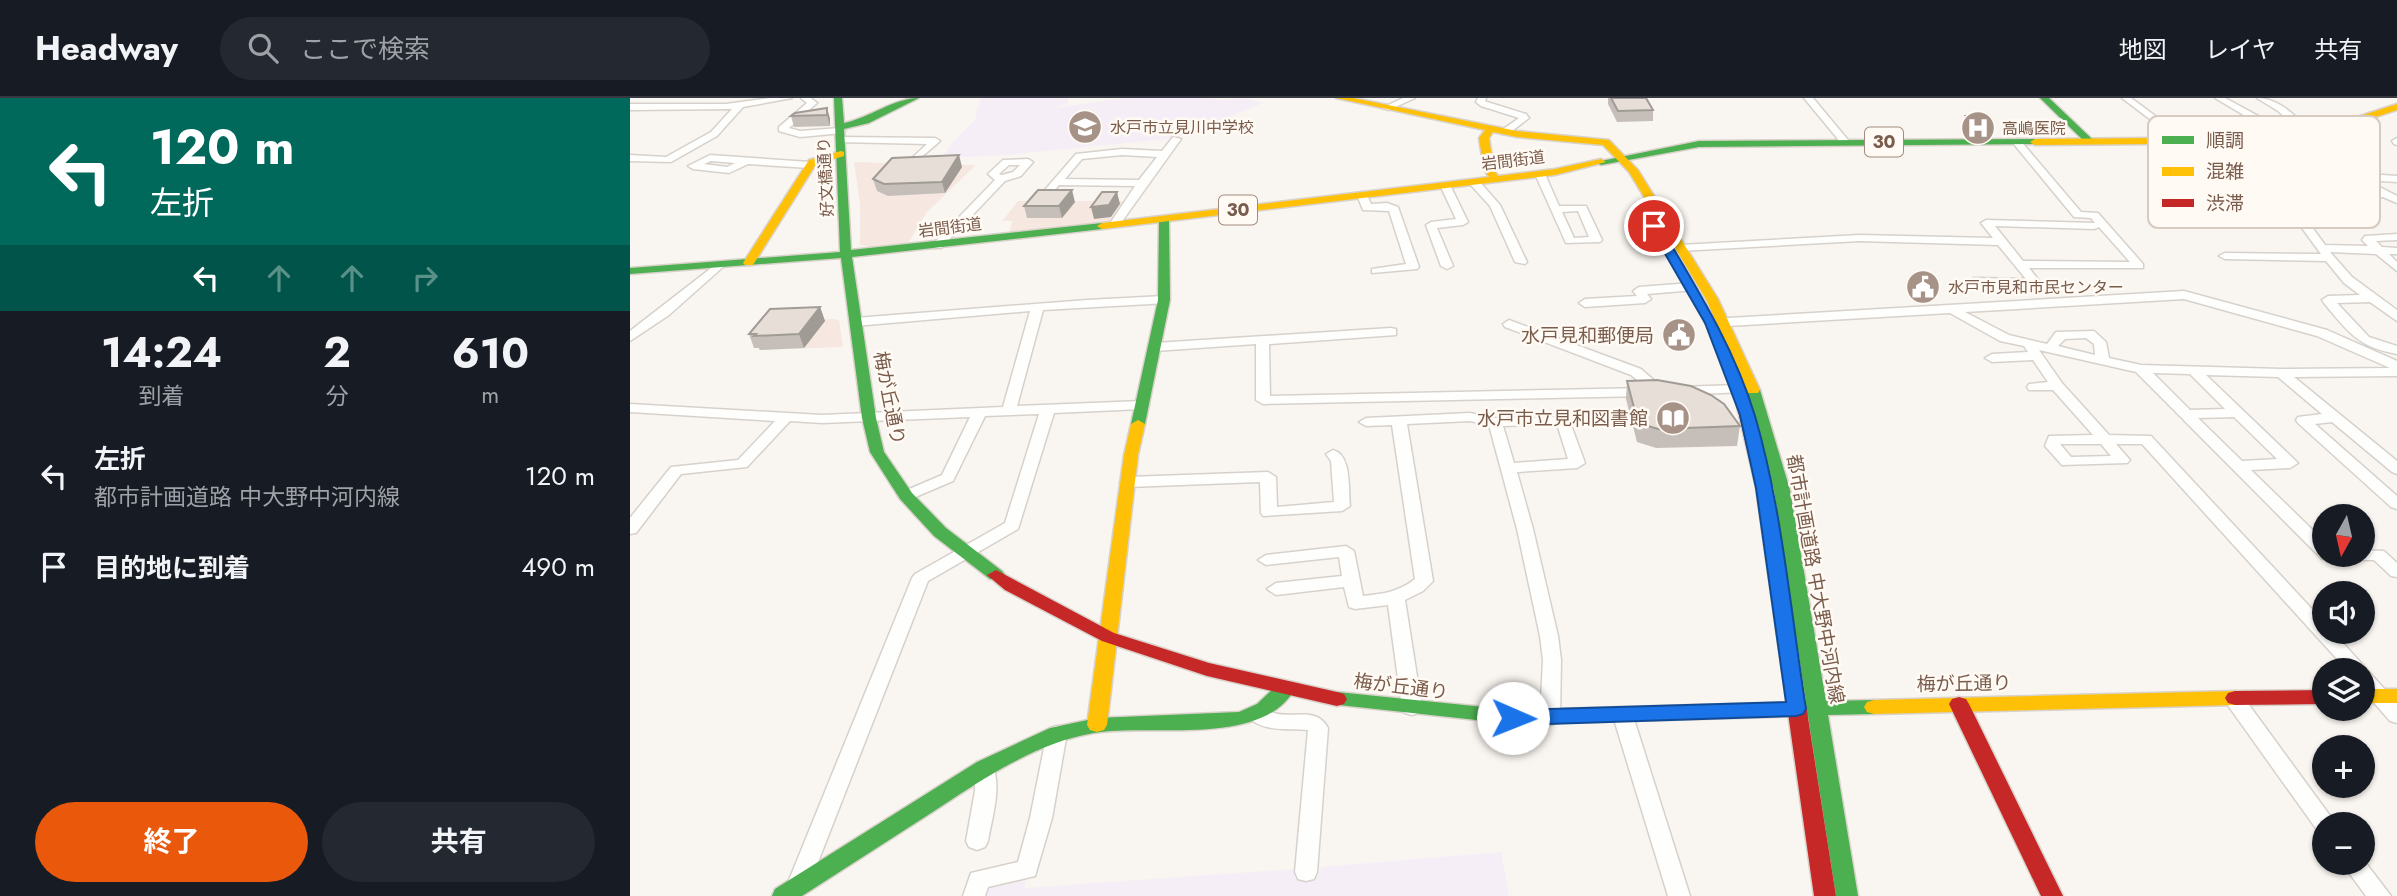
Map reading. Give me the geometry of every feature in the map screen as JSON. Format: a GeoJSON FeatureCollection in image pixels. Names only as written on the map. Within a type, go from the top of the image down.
{"type":"FeatureCollection","features":[{"type":"Feature","properties":{"kind":"street"},"geometry":{"type":"LineString","coordinates":[[666,98],[678,108]]}},
{"type":"Feature","properties":{"kind":"street"},"geometry":{"type":"LineString","coordinates":[[630,107],[739,106],[788,98]]}},
{"type":"Feature","properties":{"kind":"street"},"geometry":{"type":"LineString","coordinates":[[805,98],[813,103],[782,130],[840,138],[935,141],[918,157]]}},
{"type":"Feature","properties":{"kind":"street","name":"好文橋通り"},"geometry":{"type":"LineString","coordinates":[[838,98],[846,255]]}},
{"type":"Feature","properties":{"kind":"street"},"geometry":{"type":"LineString","coordinates":[[749,263],[810,165],[860,123],[915,98]]}},
{"type":"Feature","properties":{"kind":"street"},"geometry":{"type":"LineString","coordinates":[[1340,98],[1498,131],[1606,142],[1620,158]]}},
{"type":"Feature","properties":{"kind":"street"},"geometry":{"type":"LineString","coordinates":[[1386,108],[1410,98]]}},
{"type":"Feature","properties":{"kind":"street"},"geometry":{"type":"LineString","coordinates":[[1482,98],[1480,102],[1484,104],[1525,118],[1484,138],[1489,170],[1495,179]]}},
{"type":"Feature","properties":{"kind":"street"},"geometry":{"type":"LineString","coordinates":[[1808,98],[1845,142]]}},
{"type":"Feature","properties":{"kind":"street"},"geometry":{"type":"LineString","coordinates":[[2044,98],[2089,141]]}},
{"type":"Feature","properties":{"kind":"street"},"geometry":{"type":"LineString","coordinates":[[2126,98],[2153,116]]}},
{"type":"Feature","properties":{"kind":"street"},"geometry":{"type":"LineString","coordinates":[[2219,98],[2251,116]]}},
{"type":"Feature","properties":{"kind":"street"},"geometry":{"type":"LineString","coordinates":[[2261,98],[2288,116]]}},
{"type":"Feature","properties":{"kind":"street"},"geometry":{"type":"LineString","coordinates":[[630,158],[668,160],[714,134],[739,106]]}},
{"type":"Feature","properties":{"kind":"street","name":"岩間街道"},"geometry":{"type":"LineString","coordinates":[[2372,116],[2395,109]]}},
{"type":"Feature","properties":{"kind":"street"},"geometry":{"type":"LineString","coordinates":[[1114,225],[1176,139]]}},
{"type":"Feature","properties":{"kind":"street","name":"岩間街道"},"geometry":{"type":"LineString","coordinates":[[630,271],[937,246],[1540,174],[1708,144],[2148,140]]}},
{"type":"Feature","properties":{"kind":"street"},"geometry":{"type":"LineString","coordinates":[[2016,141],[2078,215],[2094,215],[2139,266],[2021,264]]}},
{"type":"Feature","properties":{"kind":"street"},"geometry":{"type":"LineString","coordinates":[[1043,198],[1079,156],[1122,152],[1163,154]]}},
{"type":"Feature","properties":{"kind":"street","name":"都市計画道路 中大野中河内線"},"geometry":{"type":"LineString","coordinates":[[1620,158],[1633,170],[1680,248],[1761,412],[1782,487],[1847,896]]}},
{"type":"Feature","properties":{"kind":"street","name":"都市計画道路 中大野中河内線"},"geometry":{"type":"LineString","coordinates":[[1620,158],[1620,170],[1691,287],[1718,322],[1739,389],[1764,488],[1825,896]]}},
{"type":"Feature","properties":{"kind":"street"},"geometry":{"type":"LineString","coordinates":[[745,161],[810,165]]}},
{"type":"Feature","properties":{"kind":"street"},"geometry":{"type":"LineString","coordinates":[[1540,174],[1555,209]]}},
{"type":"Feature","properties":{"kind":"street"},"geometry":{"type":"LineString","coordinates":[[937,246],[1001,179]]}},
{"type":"Feature","properties":{"kind":"street"},"geometry":{"type":"LineString","coordinates":[[1474,182],[1495,205],[1521,262]]}},
{"type":"Feature","properties":{"kind":"street"},"geometry":{"type":"LineString","coordinates":[[1055,183],[1142,183]]}},
{"type":"Feature","properties":{"kind":"street"},"geometry":{"type":"LineString","coordinates":[[1445,185],[1463,222],[1432,225],[1447,266]]}},
{"type":"Feature","properties":{"kind":"street"},"geometry":{"type":"LineString","coordinates":[[2380,191],[2397,200]]}},
{"type":"Feature","properties":{"kind":"street"},"geometry":{"type":"LineString","coordinates":[[2380,194],[2385,194]]}},
{"type":"Feature","properties":{"kind":"street"},"geometry":{"type":"LineString","coordinates":[[1362,195],[1367,208],[1387,206],[1394,209],[1413,267],[1376,271]]}},
{"type":"Feature","properties":{"kind":"street"},"geometry":{"type":"LineString","coordinates":[[1097,726],[1128,482],[1164,300],[1164,219]]}},
{"type":"Feature","properties":{"kind":"street"},"geometry":{"type":"LineString","coordinates":[[1977,281],[2035,282],[1986,223],[2103,226]]}},
{"type":"Feature","properties":{"kind":"street"},"geometry":{"type":"LineString","coordinates":[[2307,228],[2324,253],[2348,279],[2397,317]]}},
{"type":"Feature","properties":{"kind":"street"},"geometry":{"type":"LineString","coordinates":[[2397,237],[2368,240],[2397,268]]}},
{"type":"Feature","properties":{"kind":"street"},"geometry":{"type":"LineString","coordinates":[[1680,248],[1859,238],[2001,242]]}},
{"type":"Feature","properties":{"kind":"street"},"geometry":{"type":"LineString","coordinates":[[2225,256],[2397,251]]}},
{"type":"Feature","properties":{"kind":"street","name":"梅が丘通り"},"geometry":{"type":"LineString","coordinates":[[846,255],[869,418],[877,452],[906,496],[940,532],[1011,586],[1108,637],[1207,669],[1285,689],[1412,709],[1550,718],[1959,704],[2312,697]]}},
{"type":"Feature","properties":{"kind":"street"},"geometry":{"type":"LineString","coordinates":[[630,337],[665,312],[719,265]]}},
{"type":"Feature","properties":{"kind":"street"},"geometry":{"type":"LineString","coordinates":[[1586,303],[1645,299],[1639,291],[1691,287]]}},
{"type":"Feature","properties":{"kind":"street"},"geometry":{"type":"LineString","coordinates":[[1718,322],[2184,295],[2322,333],[2397,366]]}},
{"type":"Feature","properties":{"kind":"street"},"geometry":{"type":"LineString","coordinates":[[2372,298],[2328,300],[2364,342],[2377,348],[2397,350]]}},
{"type":"Feature","properties":{"kind":"street"},"geometry":{"type":"LineString","coordinates":[[855,322],[1096,302],[1164,300]]}},
{"type":"Feature","properties":{"kind":"street"},"geometry":{"type":"LineString","coordinates":[[1009,410],[1037,308]]}},
{"type":"Feature","properties":{"kind":"street"},"geometry":{"type":"LineString","coordinates":[[1955,310],[2005,338],[2038,350],[2141,369],[2195,372],[2397,372]]}},
{"type":"Feature","properties":{"kind":"street"},"geometry":{"type":"LineString","coordinates":[[1509,324],[1636,372],[1660,391]]}},
{"type":"Feature","properties":{"kind":"street"},"geometry":{"type":"LineString","coordinates":[[1154,347],[1391,332]]}},
{"type":"Feature","properties":{"kind":"street"},"geometry":{"type":"LineString","coordinates":[[1992,358],[2038,350],[2061,335],[2089,334],[2100,342],[2103,362]]}},
{"type":"Feature","properties":{"kind":"street"},"geometry":{"type":"LineString","coordinates":[[1262,341],[1264,400],[1739,389]]}},
{"type":"Feature","properties":{"kind":"street"},"geometry":{"type":"LineString","coordinates":[[2038,350],[2057,386],[2105,440],[2146,439],[2347,658]]}},
{"type":"Feature","properties":{"kind":"street"},"geometry":{"type":"LineString","coordinates":[[2141,369],[2312,539]]}},
{"type":"Feature","properties":{"kind":"street"},"geometry":{"type":"LineString","coordinates":[[2195,372],[2290,463],[2238,466]]}},
{"type":"Feature","properties":{"kind":"street"},"geometry":{"type":"LineString","coordinates":[[2281,373],[2397,469]]}},
{"type":"Feature","properties":{"kind":"street"},"geometry":{"type":"LineString","coordinates":[[2034,387],[2057,386]]}},
{"type":"Feature","properties":{"kind":"street"},"geometry":{"type":"LineString","coordinates":[[630,408],[786,417],[869,418],[1142,405]]}},
{"type":"Feature","properties":{"kind":"street"},"geometry":{"type":"LineString","coordinates":[[790,892],[921,578],[1012,526],[1048,408]]}},
{"type":"Feature","properties":{"kind":"street"},"geometry":{"type":"LineString","coordinates":[[906,496],[948,478],[980,411]]}},
{"type":"Feature","properties":{"kind":"street"},"geometry":{"type":"LineString","coordinates":[[2186,414],[2236,413]]}},
{"type":"Feature","properties":{"kind":"street"},"geometry":{"type":"LineString","coordinates":[[630,529],[676,470],[742,464],[786,417]]}},
{"type":"Feature","properties":{"kind":"street"},"geometry":{"type":"LineString","coordinates":[[1366,422],[1470,417],[1496,422],[1563,420],[1577,463],[1509,468]]}},
{"type":"Feature","properties":{"kind":"street"},"geometry":{"type":"LineString","coordinates":[[2335,418],[2303,420],[2397,504]]}},
{"type":"Feature","properties":{"kind":"street"},"geometry":{"type":"LineString","coordinates":[[1266,560],[1346,551],[1355,603],[1396,599],[1416,589],[1424,581],[1399,421]]}},
{"type":"Feature","properties":{"kind":"street"},"geometry":{"type":"LineString","coordinates":[[1496,422],[1549,636],[1552,660],[1550,718]]}},
{"type":"Feature","properties":{"kind":"street"},"geometry":{"type":"LineString","coordinates":[[1128,482],[1268,477],[1269,513],[1342,506],[1338,460],[1333,454]]}},
{"type":"Feature","properties":{"kind":"street"},"geometry":{"type":"LineString","coordinates":[[2375,555],[2397,572]]}},
{"type":"Feature","properties":{"kind":"street"},"geometry":{"type":"LineString","coordinates":[[1276,589],[1351,581]]}},
{"type":"Feature","properties":{"kind":"street"},"geometry":{"type":"LineString","coordinates":[[1396,599],[1412,709]]}},
{"type":"Feature","properties":{"kind":"street"},"geometry":{"type":"LineString","coordinates":[[790,892],[984,768],[1057,733],[1097,726],[1241,719],[1257,714],[1285,689]]}},
{"type":"Feature","properties":{"kind":"street"},"geometry":{"type":"LineString","coordinates":[[2380,696],[2397,716]]}},
{"type":"Feature","properties":{"kind":"street"},"geometry":{"type":"LineString","coordinates":[[2234,699],[2316,812]]}},
{"type":"Feature","properties":{"kind":"street"},"geometry":{"type":"LineString","coordinates":[[1959,704],[2052,896]]}},
{"type":"Feature","properties":{"kind":"street"},"geometry":{"type":"LineString","coordinates":[[1257,714],[1272,722],[1313,722],[1318,728],[1306,872]]}},
{"type":"Feature","properties":{"kind":"street"},"geometry":{"type":"LineString","coordinates":[[1623,716],[1679,896]]}},
{"type":"Feature","properties":{"kind":"street"},"geometry":{"type":"LineString","coordinates":[[974,896],[979,880],[1027,869],[1041,818],[1057,733]]}},
{"type":"Feature","properties":{"kind":"street"},"geometry":{"type":"LineString","coordinates":[[976,841],[986,791],[984,768]]}},
{"type":"Feature","properties":{"kind":"street"},"geometry":{"type":"LineString","coordinates":[[2363,875],[2380,896]]}},
{"type":"Feature","properties":{"kind":"shaded area","name":"水戸市立見川中学校"},"geometry":{"type":"Polygon","coordinates":[[[981,98],[1068,98],[1068,103],[1054,108],[1124,98],[1247,98],[1263,103],[1177,138],[1007,155],[942,158],[953,142],[977,118],[975,117],[981,98]]]}},
{"type":"Feature","properties":{"kind":"shaded area"},"geometry":{"type":"Polygon","coordinates":[[[854,162],[976,165],[926,213],[907,245],[876,248],[860,245],[860,204],[854,162]]]}},
{"type":"Feature","properties":{"kind":"shaded area"},"geometry":{"type":"Polygon","coordinates":[[[1018,201],[1126,201],[1113,221],[1008,234],[1013,221],[1002,221],[1018,201]]]}},
{"type":"Feature","properties":{"kind":"shaded area"},"geometry":{"type":"Polygon","coordinates":[[[839,320],[843,347],[753,348],[774,322],[839,320]]]}},
{"type":"Feature","properties":{"kind":"shaded area"},"geometry":{"type":"Polygon","coordinates":[[[1501,852],[1509,896],[980,896],[984,881],[1028,873],[1024,888],[1294,869],[1294,873],[1320,871],[1321,867],[1501,852]]]}},
{"type":"Feature","properties":{"kind":"building"},"geometry":{"type":"Polygon","coordinates":[[[1611,98],[1646,98],[1653,110],[1618,111],[1611,98]]]}},
{"type":"Feature","properties":{"kind":"building"},"geometry":{"type":"Polygon","coordinates":[[[827,108],[827,115],[791,116],[795,113],[827,108]]]}},
{"type":"Feature","properties":{"kind":"building"},"geometry":{"type":"Polygon","coordinates":[[[1966,116],[1981,116],[1991,126],[1976,126],[1966,116]]]}},
{"type":"Feature","properties":{"kind":"building"},"geometry":{"type":"Polygon","coordinates":[[[959,155],[942,182],[884,184],[873,179],[892,158],[959,155]]]}},
{"type":"Feature","properties":{"kind":"building"},"geometry":{"type":"Polygon","coordinates":[[[1038,190],[1072,190],[1059,206],[1024,206],[1038,190]]]}},
{"type":"Feature","properties":{"kind":"building"},"geometry":{"type":"Polygon","coordinates":[[[1102,192],[1117,192],[1109,205],[1091,207],[1102,192]]]}},
{"type":"Feature","properties":{"kind":"building"},"geometry":{"type":"Polygon","coordinates":[[[820,307],[799,334],[749,334],[770,309],[820,307]]]}},
{"type":"Feature","properties":{"kind":"building"},"geometry":{"type":"Polygon","coordinates":[[[1657,380],[1691,386],[1711,395],[1724,404],[1740,426],[1658,429],[1638,423],[1627,381],[1657,380]]]}},
{"type":"Feature","properties":{"kind":"traffic: fast"},"geometry":{"type":"LineString","coordinates":[[838,98],[846,255],[869,418],[877,452],[906,496],[940,532],[996,575]]}},
{"type":"Feature","properties":{"kind":"traffic: fast"},"geometry":{"type":"LineString","coordinates":[[840,127],[866,121],[915,98]]}},
{"type":"Feature","properties":{"kind":"traffic: fast"},"geometry":{"type":"LineString","coordinates":[[2044,98],[2089,141]]}},
{"type":"Feature","properties":{"kind":"traffic: fast"},"geometry":{"type":"LineString","coordinates":[[1601,162],[1699,144],[2035,142]]}},
{"type":"Feature","properties":{"kind":"traffic: fast"},"geometry":{"type":"LineString","coordinates":[[1138,424],[1164,300],[1164,219]]}},
{"type":"Feature","properties":{"kind":"traffic: fast"},"geometry":{"type":"LineString","coordinates":[[630,271],[823,257],[1102,226]]}},
{"type":"Feature","properties":{"kind":"traffic: fast"},"geometry":{"type":"LineString","coordinates":[[1753,390],[1782,490],[1847,896]]}},
{"type":"Feature","properties":{"kind":"traffic: fast"},"geometry":{"type":"LineString","coordinates":[[783,896],[984,768],[1057,733],[1097,725],[1241,719],[1264,709],[1285,689]]}},
{"type":"Feature","properties":{"kind":"traffic: fast"},"geometry":{"type":"LineString","coordinates":[[1337,699],[1513,717],[1874,707]]}},
{"type":"Feature","properties":{"kind":"traffic: slow"},"geometry":{"type":"LineString","coordinates":[[1340,98],[1517,134],[1606,142],[1633,170],[1712,299],[1753,390]]}},
{"type":"Feature","properties":{"kind":"traffic: slow"},"geometry":{"type":"LineString","coordinates":[[2370,116],[2397,107]]}},
{"type":"Feature","properties":{"kind":"traffic: slow"},"geometry":{"type":"LineString","coordinates":[[1491,129],[1484,138],[1489,170],[1495,179]]}},
{"type":"Feature","properties":{"kind":"traffic: slow"},"geometry":{"type":"LineString","coordinates":[[2035,142],[2148,141]]}},
{"type":"Feature","properties":{"kind":"traffic: slow"},"geometry":{"type":"LineString","coordinates":[[749,263],[812,162],[841,154]]}},
{"type":"Feature","properties":{"kind":"traffic: slow"},"geometry":{"type":"LineString","coordinates":[[1102,226],[1555,172],[1601,162]]}},
{"type":"Feature","properties":{"kind":"traffic: slow"},"geometry":{"type":"LineString","coordinates":[[1097,725],[1131,455],[1138,424]]}},
{"type":"Feature","properties":{"kind":"traffic: slow"},"geometry":{"type":"LineString","coordinates":[[2375,696],[2397,696]]}},
{"type":"Feature","properties":{"kind":"traffic: slow"},"geometry":{"type":"LineString","coordinates":[[1874,707],[2235,698]]}},
{"type":"Feature","properties":{"kind":"traffic: jam"},"geometry":{"type":"LineString","coordinates":[[1742,398],[1764,488],[1825,896]]}},
{"type":"Feature","properties":{"kind":"traffic: jam"},"geometry":{"type":"LineString","coordinates":[[996,575],[1011,586],[1108,637],[1207,669],[1337,699]]}},
{"type":"Feature","properties":{"kind":"traffic: jam"},"geometry":{"type":"LineString","coordinates":[[2235,698],[2312,697]]}},
{"type":"Feature","properties":{"kind":"traffic: jam"},"geometry":{"type":"LineString","coordinates":[[1959,704],[2052,896]]}},
{"type":"Feature","properties":{"kind":"place","name":"水戸市立見川中学校"},"geometry":{"type":"Point","coordinates":[1085,127]}},
{"type":"Feature","properties":{"kind":"place","name":"高嶋医院"},"geometry":{"type":"Point","coordinates":[1978,128]}},
{"type":"Feature","properties":{"kind":"place","name":"水戸市見和市民センター"},"geometry":{"type":"Point","coordinates":[1923,287]}},
{"type":"Feature","properties":{"kind":"place","name":"水戸見和郵便局"},"geometry":{"type":"Point","coordinates":[1679,335]}},
{"type":"Feature","properties":{"kind":"place","name":"水戸市立見和図書館"},"geometry":{"type":"Point","coordinates":[1673,418]}},
{"type":"Feature","properties":{"kind":"route"},"geometry":{"type":"LineString","coordinates":[[1513,718],[1796,709],[1764,488],[1747,415],[1712,323],[1654,226]]}}]}
